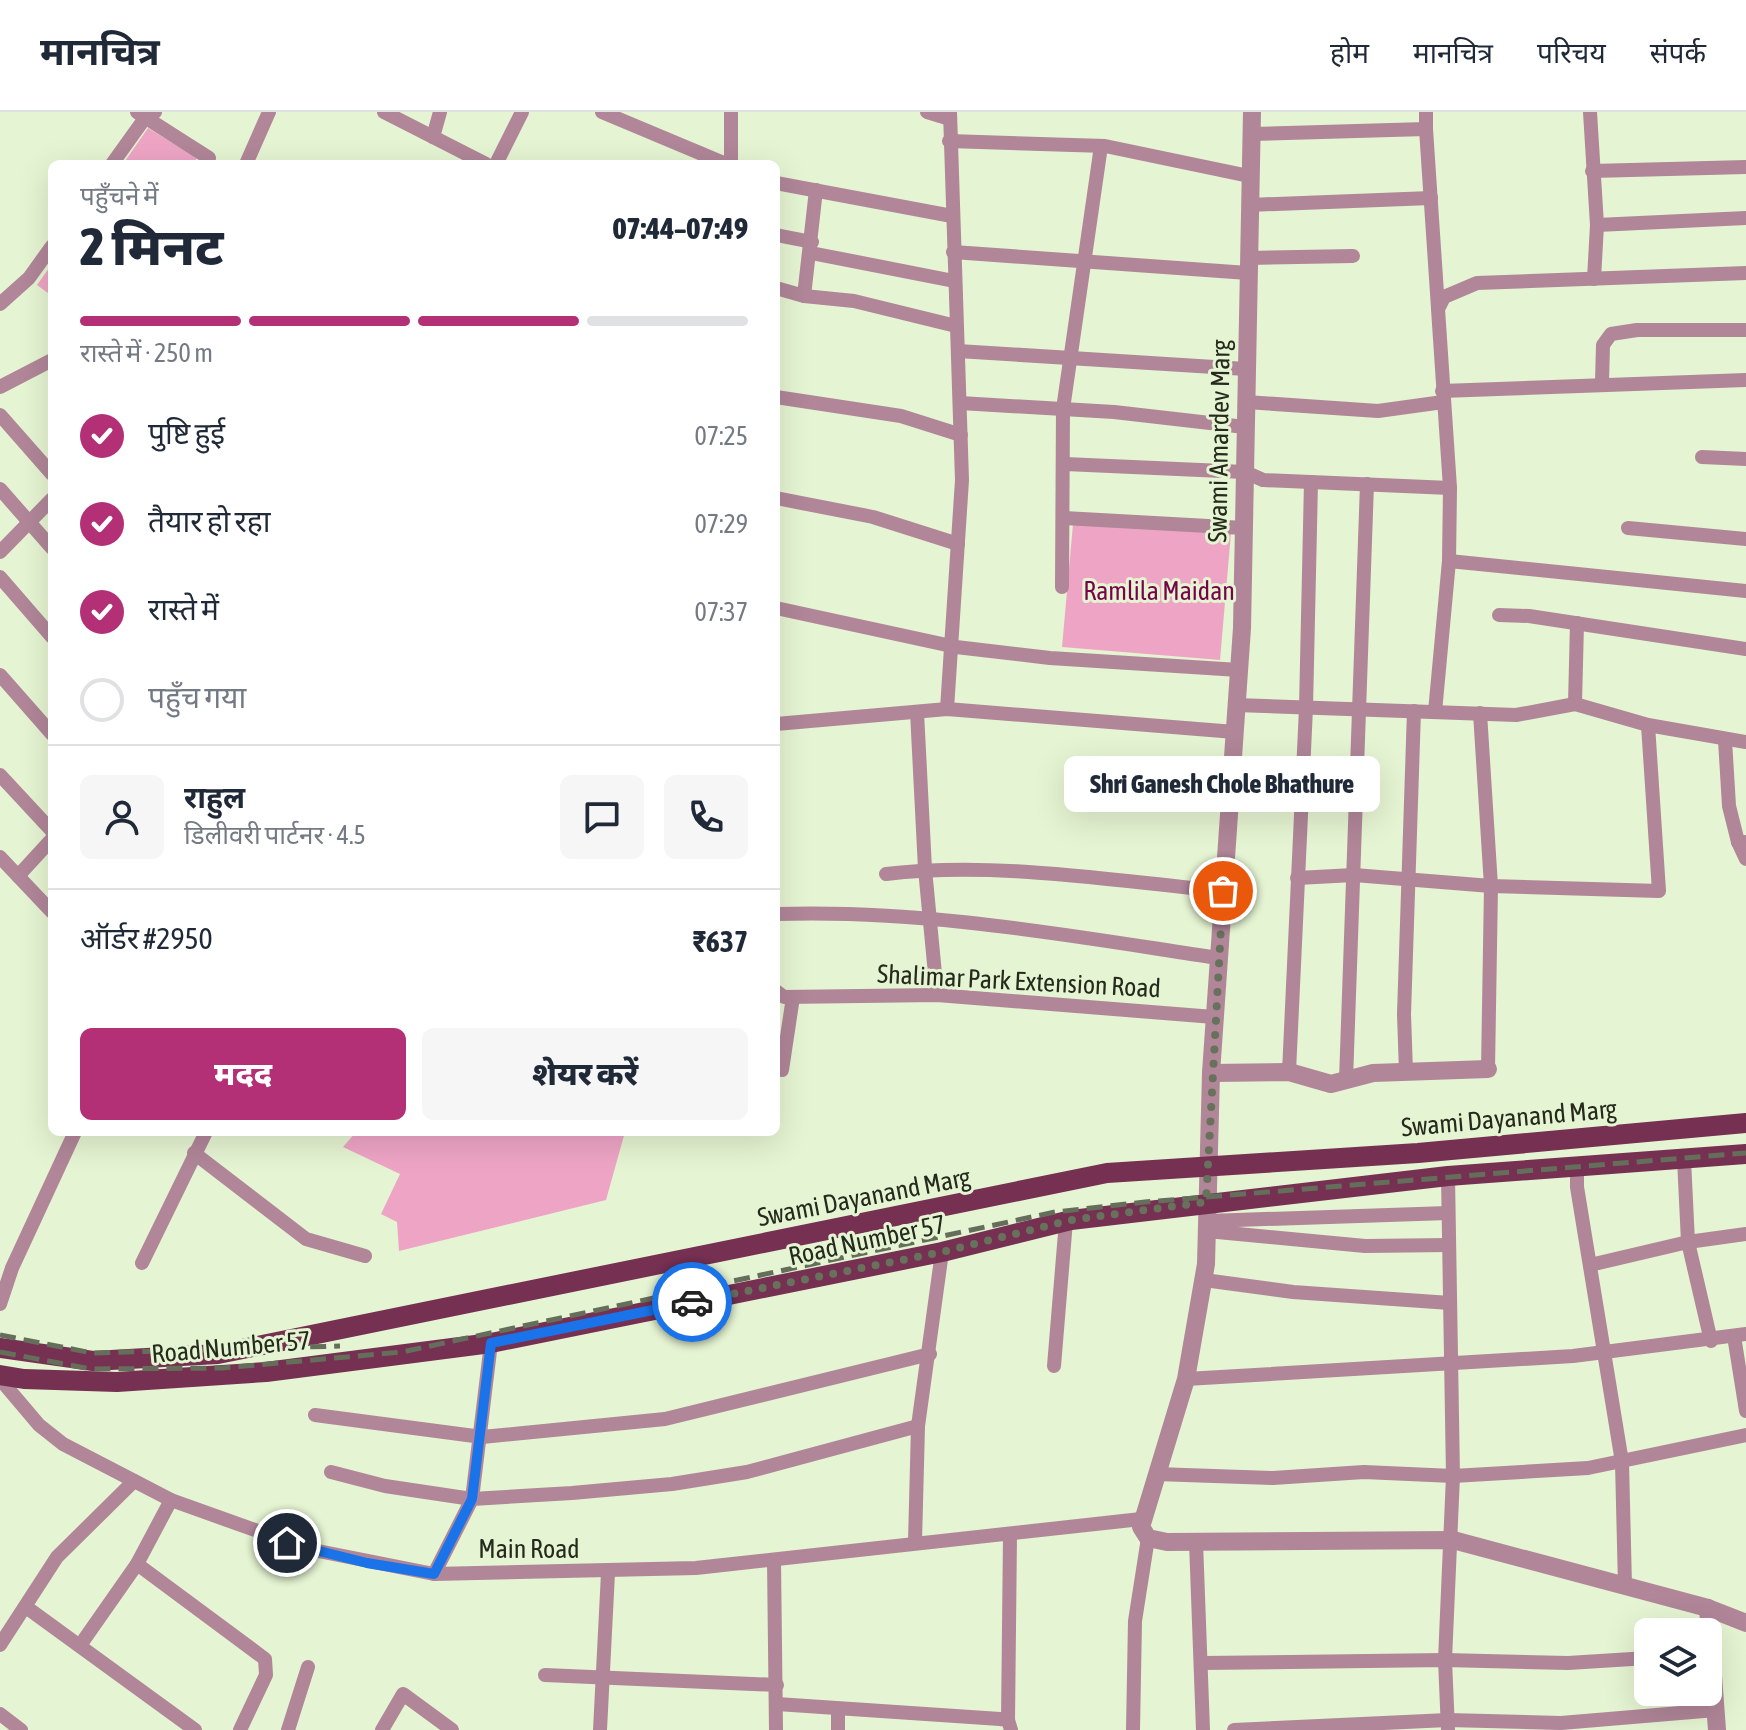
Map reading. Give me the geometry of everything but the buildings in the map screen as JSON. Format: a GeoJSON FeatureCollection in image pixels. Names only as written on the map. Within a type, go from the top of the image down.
{"type":"FeatureCollection","features":[{"type":"Feature","properties":{"kind":"main road","name":"Swami Dayanand Marg"},"geometry":{"type":"LineString","coordinates":[[0,1348],[93,1361],[218,1354],[1107,1173],[1418,1153],[1746,1123]]}},
{"type":"Feature","properties":{"kind":"main road","name":"Road Number 57"},"geometry":{"type":"LineString","coordinates":[[0,1377],[117,1382],[246,1374],[491,1343],[942,1252],[1066,1221],[1206,1218],[1448,1176],[1746,1154]]}},
{"type":"Feature","properties":{"kind":"street"},"geometry":{"type":"LineString","coordinates":[[248,160],[269,112]]}},
{"type":"Feature","properties":{"kind":"street"},"geometry":{"type":"LineString","coordinates":[[384,112],[478,160]]}},
{"type":"Feature","properties":{"kind":"street"},"geometry":{"type":"LineString","coordinates":[[433,137],[440,112]]}},
{"type":"Feature","properties":{"kind":"street"},"geometry":{"type":"LineString","coordinates":[[498,160],[522,112]]}},
{"type":"Feature","properties":{"kind":"street"},"geometry":{"type":"LineString","coordinates":[[602,112],[718,160]]}},
{"type":"Feature","properties":{"kind":"street"},"geometry":{"type":"LineString","coordinates":[[728,160],[731,112]]}},
{"type":"Feature","properties":{"kind":"street"},"geometry":{"type":"LineString","coordinates":[[927,112],[950,116],[960,403],[958,544],[947,709]]}},
{"type":"Feature","properties":{"kind":"street","name":"Swami Amardev Marg"},"geometry":{"type":"LineString","coordinates":[[1141,1519],[1186,1379],[1204,1280],[1207,1136],[1239,670],[1252,112]]}},
{"type":"Feature","properties":{"kind":"street"},"geometry":{"type":"LineString","coordinates":[[1426,112],[1450,488],[1449,561],[1435,712]]}},
{"type":"Feature","properties":{"kind":"street"},"geometry":{"type":"LineString","coordinates":[[1590,112],[1597,225],[1594,279]]}},
{"type":"Feature","properties":{"kind":"street"},"geometry":{"type":"LineString","coordinates":[[115,160],[146,114],[209,160]]}},
{"type":"Feature","properties":{"kind":"street"},"geometry":{"type":"LineString","coordinates":[[1251,134],[1426,129]]}},
{"type":"Feature","properties":{"kind":"street"},"geometry":{"type":"LineString","coordinates":[[949,141],[1101,146],[1249,176]]}},
{"type":"Feature","properties":{"kind":"street"},"geometry":{"type":"LineString","coordinates":[[1062,587],[1063,409],[1101,146]]}},
{"type":"Feature","properties":{"kind":"street"},"geometry":{"type":"LineString","coordinates":[[1592,171],[1746,167]]}},
{"type":"Feature","properties":{"kind":"street"},"geometry":{"type":"LineString","coordinates":[[780,184],[952,216]]}},
{"type":"Feature","properties":{"kind":"street"},"geometry":{"type":"LineString","coordinates":[[804,296],[812,248],[816,190]]}},
{"type":"Feature","properties":{"kind":"street"},"geometry":{"type":"LineString","coordinates":[[1249,205],[1431,198]]}},
{"type":"Feature","properties":{"kind":"street"},"geometry":{"type":"LineString","coordinates":[[1597,225],[1746,218]]}},
{"type":"Feature","properties":{"kind":"street"},"geometry":{"type":"LineString","coordinates":[[780,236],[812,248],[954,281]]}},
{"type":"Feature","properties":{"kind":"street"},"geometry":{"type":"LineString","coordinates":[[0,304],[29,278],[48,252]]}},
{"type":"Feature","properties":{"kind":"street"},"geometry":{"type":"LineString","coordinates":[[953,252],[1085,262],[1248,265],[1353,256]]}},
{"type":"Feature","properties":{"kind":"street"},"geometry":{"type":"LineString","coordinates":[[1438,309],[1444,297],[1477,283],[1746,273]]}},
{"type":"Feature","properties":{"kind":"street"},"geometry":{"type":"LineString","coordinates":[[780,289],[804,296],[854,301],[956,326]]}},
{"type":"Feature","properties":{"kind":"street"},"geometry":{"type":"LineString","coordinates":[[1602,382],[1603,345],[1611,334],[1637,330],[1746,330]]}},
{"type":"Feature","properties":{"kind":"street"},"geometry":{"type":"LineString","coordinates":[[958,351],[1246,369]]}},
{"type":"Feature","properties":{"kind":"street"},"geometry":{"type":"LineString","coordinates":[[0,387],[48,367]]}},
{"type":"Feature","properties":{"kind":"street"},"geometry":{"type":"LineString","coordinates":[[1246,402],[1378,411],[1442,396],[1602,382],[1746,380]]}},
{"type":"Feature","properties":{"kind":"street"},"geometry":{"type":"LineString","coordinates":[[780,398],[901,416],[961,435]]}},
{"type":"Feature","properties":{"kind":"street"},"geometry":{"type":"LineString","coordinates":[[960,403],[1063,409],[1245,427]]}},
{"type":"Feature","properties":{"kind":"street"},"geometry":{"type":"LineString","coordinates":[[0,415],[48,469]]}},
{"type":"Feature","properties":{"kind":"street"},"geometry":{"type":"LineString","coordinates":[[1702,457],[1746,459]]}},
{"type":"Feature","properties":{"kind":"street"},"geometry":{"type":"LineString","coordinates":[[1065,464],[1245,472],[1263,480],[1450,488]]}},
{"type":"Feature","properties":{"kind":"street"},"geometry":{"type":"LineString","coordinates":[[1289,1072],[1306,708],[1311,482]]}},
{"type":"Feature","properties":{"kind":"street"},"geometry":{"type":"LineString","coordinates":[[1346,1080],[1354,875],[1356,709],[1367,484]]}},
{"type":"Feature","properties":{"kind":"street"},"geometry":{"type":"LineString","coordinates":[[0,489],[48,544]]}},
{"type":"Feature","properties":{"kind":"street"},"geometry":{"type":"LineString","coordinates":[[780,499],[873,517],[958,544]]}},
{"type":"Feature","properties":{"kind":"street"},"geometry":{"type":"LineString","coordinates":[[0,552],[48,504]]}},
{"type":"Feature","properties":{"kind":"street"},"geometry":{"type":"LineString","coordinates":[[1064,518],[1244,528]]}},
{"type":"Feature","properties":{"kind":"street"},"geometry":{"type":"LineString","coordinates":[[1628,528],[1746,539]]}},
{"type":"Feature","properties":{"kind":"street"},"geometry":{"type":"LineString","coordinates":[[1449,561],[1746,591]]}},
{"type":"Feature","properties":{"kind":"street"},"geometry":{"type":"LineString","coordinates":[[0,577],[48,632]]}},
{"type":"Feature","properties":{"kind":"street"},"geometry":{"type":"LineString","coordinates":[[780,609],[951,645],[1050,658],[1239,670]]}},
{"type":"Feature","properties":{"kind":"street"},"geometry":{"type":"LineString","coordinates":[[1499,615],[1577,623],[1746,649]]}},
{"type":"Feature","properties":{"kind":"street"},"geometry":{"type":"LineString","coordinates":[[1575,704],[1577,623]]}},
{"type":"Feature","properties":{"kind":"street"},"geometry":{"type":"LineString","coordinates":[[0,675],[48,729]]}},
{"type":"Feature","properties":{"kind":"street"},"geometry":{"type":"LineString","coordinates":[[1236,705],[1516,715],[1575,704],[1648,725],[1746,742]]}},
{"type":"Feature","properties":{"kind":"street"},"geometry":{"type":"LineString","coordinates":[[780,724],[947,709],[1235,732]]}},
{"type":"Feature","properties":{"kind":"street"},"geometry":{"type":"LineString","coordinates":[[1406,1072],[1403,1024],[1414,711]]}},
{"type":"Feature","properties":{"kind":"street"},"geometry":{"type":"LineString","coordinates":[[917,712],[925,869],[937,995]]}},
{"type":"Feature","properties":{"kind":"street"},"geometry":{"type":"LineString","coordinates":[[1211,1073],[1289,1072],[1331,1084],[1373,1073],[1488,1069],[1491,886],[1480,713]]}},
{"type":"Feature","properties":{"kind":"street"},"geometry":{"type":"LineString","coordinates":[[1297,878],[1354,875],[1491,886],[1659,891],[1648,725]]}},
{"type":"Feature","properties":{"kind":"street"},"geometry":{"type":"LineString","coordinates":[[1725,740],[1729,806],[1746,859]]}},
{"type":"Feature","properties":{"kind":"street"},"geometry":{"type":"LineString","coordinates":[[0,775],[48,827]]}},
{"type":"Feature","properties":{"kind":"street"},"geometry":{"type":"LineString","coordinates":[[18,876],[48,843]]}},
{"type":"Feature","properties":{"kind":"street"},"geometry":{"type":"LineString","coordinates":[[0,857],[48,908]]}},
{"type":"Feature","properties":{"kind":"street"},"geometry":{"type":"LineString","coordinates":[[886,874],[925,869],[1054,876],[1223,891]]}},
{"type":"Feature","properties":{"kind":"street"},"geometry":{"type":"LineString","coordinates":[[780,914],[835,912],[930,916],[1218,958]]}},
{"type":"Feature","properties":{"kind":"street","name":"Shalimar Park Extension Road"},"geometry":{"type":"LineString","coordinates":[[780,993],[793,997],[937,995],[1214,1017]]}},
{"type":"Feature","properties":{"kind":"street"},"geometry":{"type":"LineString","coordinates":[[782,1070],[793,997]]}},
{"type":"Feature","properties":{"kind":"street"},"geometry":{"type":"LineString","coordinates":[[2,1297],[6,1266],[73,1136]]}},
{"type":"Feature","properties":{"kind":"street"},"geometry":{"type":"LineString","coordinates":[[142,1263],[204,1136]]}},
{"type":"Feature","properties":{"kind":"street"},"geometry":{"type":"LineString","coordinates":[[194,1153],[306,1239],[365,1256]]}},
{"type":"Feature","properties":{"kind":"street"},"geometry":{"type":"LineString","coordinates":[[1684,1159],[1688,1242],[1711,1341]]}},
{"type":"Feature","properties":{"kind":"street"},"geometry":{"type":"LineString","coordinates":[[1577,1167],[1622,1462],[1625,1586]]}},
{"type":"Feature","properties":{"kind":"street"},"geometry":{"type":"LineString","coordinates":[[1448,1176],[1453,1476],[1453,1540],[1445,1660],[1448,1725]]}},
{"type":"Feature","properties":{"kind":"street"},"geometry":{"type":"LineString","coordinates":[[1206,1218],[1448,1213]]}},
{"type":"Feature","properties":{"kind":"street"},"geometry":{"type":"LineString","coordinates":[[1206,1218],[1365,1246],[1449,1245]]}},
{"type":"Feature","properties":{"kind":"street"},"geometry":{"type":"LineString","coordinates":[[1054,1366],[1066,1221]]}},
{"type":"Feature","properties":{"kind":"street"},"geometry":{"type":"LineString","coordinates":[[1590,1265],[1688,1242],[1746,1234]]}},
{"type":"Feature","properties":{"kind":"street"},"geometry":{"type":"LineString","coordinates":[[915,1542],[918,1426],[942,1252]]}},
{"type":"Feature","properties":{"kind":"street"},"geometry":{"type":"LineString","coordinates":[[1204,1280],[1293,1292],[1450,1303]]}},
{"type":"Feature","properties":{"kind":"street"},"geometry":{"type":"LineString","coordinates":[[1186,1379],[1410,1364],[1451,1366],[1605,1353],[1740,1335],[1746,1411]]}},
{"type":"Feature","properties":{"kind":"street"},"geometry":{"type":"LineString","coordinates":[[434,1574],[472,1499],[482,1437],[491,1343]]}},
{"type":"Feature","properties":{"kind":"street"},"geometry":{"type":"LineString","coordinates":[[315,1415],[482,1437],[665,1419],[930,1354]]}},
{"type":"Feature","properties":{"kind":"street","name":"Main Road"},"geometry":{"type":"LineString","coordinates":[[0,1377],[39,1425],[63,1444],[171,1500],[308,1549],[434,1574],[608,1573],[774,1560],[1141,1519]]}},
{"type":"Feature","properties":{"kind":"street"},"geometry":{"type":"LineString","coordinates":[[331,1472],[385,1486],[472,1499],[658,1485],[717,1477],[918,1426]]}},
{"type":"Feature","properties":{"kind":"street"},"geometry":{"type":"LineString","coordinates":[[1156,1474],[1273,1478],[1364,1472],[1453,1476],[1588,1468],[1746,1435]]}},
{"type":"Feature","properties":{"kind":"street"},"geometry":{"type":"LineString","coordinates":[[0,1645],[57,1557],[134,1481]]}},
{"type":"Feature","properties":{"kind":"street"},"geometry":{"type":"LineString","coordinates":[[81,1644],[137,1564],[171,1500]]}},
{"type":"Feature","properties":{"kind":"street"},"geometry":{"type":"LineString","coordinates":[[1133,1730],[1135,1621],[1148,1538],[1141,1519]]}},
{"type":"Feature","properties":{"kind":"street"},"geometry":{"type":"LineString","coordinates":[[777,1704],[1009,1725],[1010,1535]]}},
{"type":"Feature","properties":{"kind":"street"},"geometry":{"type":"LineString","coordinates":[[1148,1538],[1196,1542],[1453,1540],[1708,1608],[1746,1623]]}},
{"type":"Feature","properties":{"kind":"street"},"geometry":{"type":"LineString","coordinates":[[1196,1542],[1203,1730]]}},
{"type":"Feature","properties":{"kind":"street"},"geometry":{"type":"LineString","coordinates":[[774,1560],[776,1730]]}},
{"type":"Feature","properties":{"kind":"street"},"geometry":{"type":"LineString","coordinates":[[137,1564],[265,1659],[266,1675],[240,1730]]}},
{"type":"Feature","properties":{"kind":"street"},"geometry":{"type":"LineString","coordinates":[[600,1730],[600,1678],[608,1573]]}},
{"type":"Feature","properties":{"kind":"street"},"geometry":{"type":"LineString","coordinates":[[26,1607],[81,1644],[195,1730]]}},
{"type":"Feature","properties":{"kind":"street"},"geometry":{"type":"LineString","coordinates":[[1708,1608],[1708,1618]]}},
{"type":"Feature","properties":{"kind":"street"},"geometry":{"type":"LineString","coordinates":[[1202,1663],[1445,1660],[1568,1663],[1634,1659]]}},
{"type":"Feature","properties":{"kind":"street"},"geometry":{"type":"LineString","coordinates":[[288,1730],[308,1667]]}},
{"type":"Feature","properties":{"kind":"street"},"geometry":{"type":"LineString","coordinates":[[545,1675],[777,1685]]}},
{"type":"Feature","properties":{"kind":"street"},"geometry":{"type":"LineString","coordinates":[[382,1730],[403,1694],[452,1730]]}},
{"type":"Feature","properties":{"kind":"street"},"geometry":{"type":"LineString","coordinates":[[1716,1706],[1717,1730]]}},
{"type":"Feature","properties":{"kind":"street"},"geometry":{"type":"LineString","coordinates":[[838,1709],[838,1730]]}},
{"type":"Feature","properties":{"kind":"street"},"geometry":{"type":"LineString","coordinates":[[1234,1730],[1561,1723],[1716,1710]]}},
{"type":"Feature","properties":{"kind":"street"},"geometry":{"type":"LineString","coordinates":[[0,1714],[21,1730]]}},
{"type":"Feature","properties":{"kind":"green space"},"geometry":{"type":"Polygon","coordinates":[[[148,128],[197,158],[196,160],[126,160],[148,128]]]}},
{"type":"Feature","properties":{"kind":"green space"},"geometry":{"type":"Polygon","coordinates":[[[48,270],[48,293],[37,285],[48,270]]]}},
{"type":"Feature","properties":{"kind":"green space","name":"Ramlila Maidan"},"geometry":{"type":"Polygon","coordinates":[[[1073,524],[1231,533],[1220,660],[1062,647],[1073,524]]]}},
{"type":"Feature","properties":{"kind":"green space"},"geometry":{"type":"Polygon","coordinates":[[[353,1136],[624,1136],[606,1200],[399,1251],[397,1222],[381,1214],[400,1174],[343,1147],[353,1136]]]}},
{"type":"Feature","properties":{"kind":"railway"},"geometry":{"type":"LineString","coordinates":[[0,1352],[91,1369],[223,1368],[402,1352],[1055,1212],[1746,1153]]}},
{"type":"Feature","properties":{"kind":"railway"},"geometry":{"type":"LineString","coordinates":[[0,1335],[92,1353],[340,1346]]}},
{"type":"Feature","properties":{"kind":"way so far"},"geometry":{"type":"LineString","coordinates":[[692,1302],[942,1252],[1071,1220],[1206,1202],[1207,1136],[1223,891]]}},
{"type":"Feature","properties":{"kind":"place","name":"Shri Ganesh Chole Bhathure"},"geometry":{"type":"Point","coordinates":[1223,891]}},
{"type":"Feature","properties":{"kind":"route"},"geometry":{"type":"LineString","coordinates":[[287,1543],[367,1563],[434,1574],[472,1499],[482,1437],[491,1343],[692,1302]]}}]}
